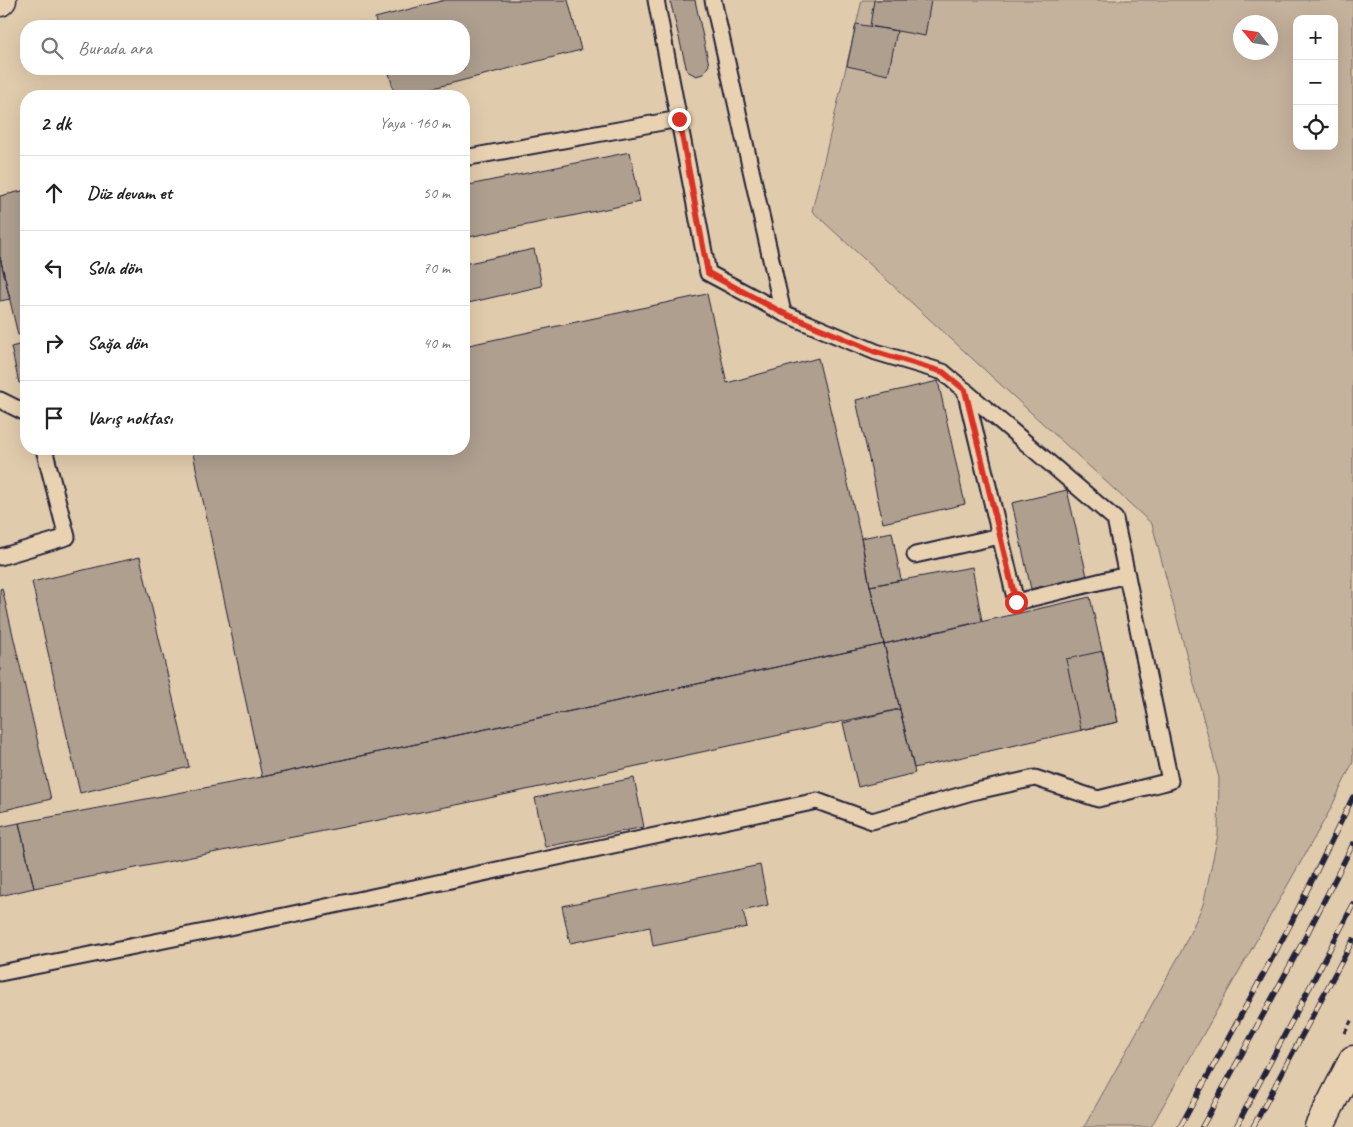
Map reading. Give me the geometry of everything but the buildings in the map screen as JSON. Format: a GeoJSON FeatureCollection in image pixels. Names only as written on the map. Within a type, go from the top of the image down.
{"type":"FeatureCollection","features":[{"type":"Feature","properties":{"kind":"main road"},"geometry":{"type":"LineString","coordinates":[[1319,1127],[1353,1060]]}},
{"type":"Feature","properties":{"kind":"lane"},"geometry":{"type":"LineString","coordinates":[[0,973],[284,916],[816,801],[872,821],[972,792],[1036,778],[1098,799],[1170,781],[1115,519],[943,372],[876,352],[783,313],[708,273],[656,0]]}},
{"type":"Feature","properties":{"kind":"lane"},"geometry":{"type":"LineString","coordinates":[[712,0],[783,313]]}},
{"type":"Feature","properties":{"kind":"lane"},"geometry":{"type":"LineString","coordinates":[[470,157],[679,119]]}},
{"type":"Feature","properties":{"kind":"lane"},"geometry":{"type":"LineString","coordinates":[[965,390],[1016,602],[1127,575]]}},
{"type":"Feature","properties":{"kind":"lane"},"geometry":{"type":"LineString","coordinates":[[0,400],[20,411]]}},
{"type":"Feature","properties":{"kind":"lane"},"geometry":{"type":"LineString","coordinates":[[0,557],[68,537],[46,455]]}},
{"type":"Feature","properties":{"kind":"lane"},"geometry":{"type":"LineString","coordinates":[[915,555],[1000,536]]}},
{"type":"Feature","properties":{"kind":"shaded area"},"geometry":{"type":"Polygon","coordinates":[[[862,0],[1353,0],[1353,762],[1330,810],[1151,1127],[1084,1127],[1180,954],[1203,905],[1218,835],[1219,778],[1152,524],[812,211],[862,0]]]}},
{"type":"Feature","properties":{"kind":"railway"},"geometry":{"type":"LineString","coordinates":[[1180,1127],[1289,927],[1353,797]]}},
{"type":"Feature","properties":{"kind":"railway"},"geometry":{"type":"LineString","coordinates":[[1202,1127],[1306,936],[1353,844]]}},
{"type":"Feature","properties":{"kind":"railway"},"geometry":{"type":"LineString","coordinates":[[1236,1127],[1353,905]]}},
{"type":"Feature","properties":{"kind":"railway"},"geometry":{"type":"LineString","coordinates":[[1253,1127],[1353,940]]}},
{"type":"Feature","properties":{"kind":"route"},"geometry":{"type":"LineString","coordinates":[[679,119],[708,273],[783,313],[876,352],[943,372],[965,390],[1016,602]]}}]}
